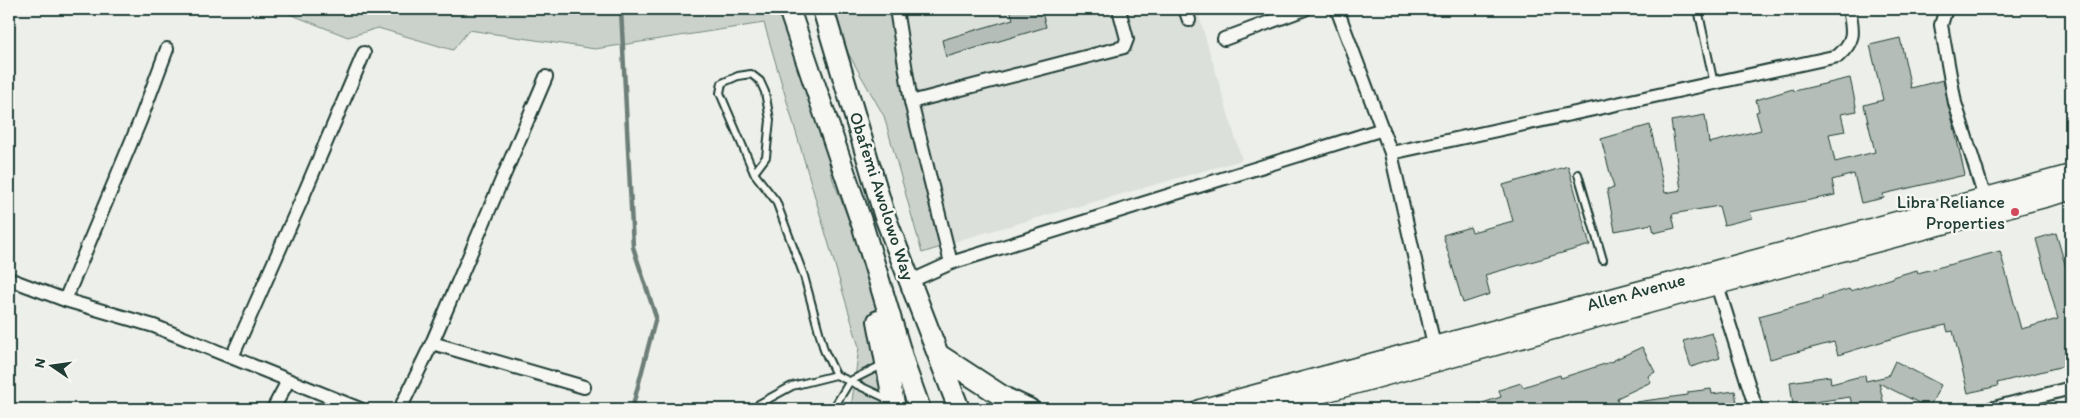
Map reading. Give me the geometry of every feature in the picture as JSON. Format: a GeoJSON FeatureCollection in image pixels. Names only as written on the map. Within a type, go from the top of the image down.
{"type":"FeatureCollection","features":[{"type":"Feature","properties":{"kind":"main road","name":"Obafemi Awolowo Way"},"geometry":{"type":"LineString","coordinates":[[789,9],[844,168],[920,409]]}},
{"type":"Feature","properties":{"kind":"main road","name":"Obafemi Awolowo Way"},"geometry":{"type":"LineString","coordinates":[[823,9],[884,214],[959,409]]}},
{"type":"Feature","properties":{"kind":"main road"},"geometry":{"type":"LineString","coordinates":[[844,168],[888,362],[895,406]]}},
{"type":"Feature","properties":{"kind":"main road","name":"Allen Avenue"},"geometry":{"type":"LineString","coordinates":[[1200,409],[2071,174]]}},
{"type":"Feature","properties":{"kind":"main road","name":"Allen Avenue"},"geometry":{"type":"LineString","coordinates":[[1266,409],[1717,285],[2071,191]]}},
{"type":"Feature","properties":{"kind":"main road"},"geometry":{"type":"LineString","coordinates":[[939,355],[1005,398],[1029,409]]}},
{"type":"Feature","properties":{"kind":"street"},"geometry":{"type":"LineString","coordinates":[[896,9],[911,102],[952,263]]}},
{"type":"Feature","properties":{"kind":"street"},"geometry":{"type":"LineString","coordinates":[[911,102],[1124,47],[1128,39],[1119,9]]}},
{"type":"Feature","properties":{"kind":"street"},"geometry":{"type":"LineString","coordinates":[[1224,39],[1305,9]]}},
{"type":"Feature","properties":{"kind":"street"},"geometry":{"type":"LineString","coordinates":[[1337,9],[1391,153],[1434,345]]}},
{"type":"Feature","properties":{"kind":"street"},"geometry":{"type":"LineString","coordinates":[[1391,153],[1838,56],[1849,46],[1853,31],[1849,9]]}},
{"type":"Feature","properties":{"kind":"street"},"geometry":{"type":"LineString","coordinates":[[1946,9],[1941,25],[1955,103],[1985,198]]}},
{"type":"Feature","properties":{"kind":"street"},"geometry":{"type":"LineString","coordinates":[[65,300],[140,122],[167,49]]}},
{"type":"Feature","properties":{"kind":"street"},"geometry":{"type":"LineString","coordinates":[[232,357],[364,53]]}},
{"type":"Feature","properties":{"kind":"street"},"geometry":{"type":"LineString","coordinates":[[400,409],[432,343],[546,77]]}},
{"type":"Feature","properties":{"kind":"street"},"geometry":{"type":"LineString","coordinates":[[909,282],[952,263],[1383,129]]}},
{"type":"Feature","properties":{"kind":"street"},"geometry":{"type":"LineString","coordinates":[[9,279],[65,300],[154,326],[360,409]]}},
{"type":"Feature","properties":{"kind":"street"},"geometry":{"type":"LineString","coordinates":[[1717,285],[1756,409]]}},
{"type":"Feature","properties":{"kind":"street"},"geometry":{"type":"LineString","coordinates":[[432,343],[584,387]]}},
{"type":"Feature","properties":{"kind":"street"},"geometry":{"type":"LineString","coordinates":[[273,409],[288,381]]}},
{"type":"Feature","properties":{"kind":"street"},"geometry":{"type":"LineString","coordinates":[[1990,409],[2071,388]]}},
{"type":"Feature","properties":{"kind":"lane"},"geometry":{"type":"LineString","coordinates":[[1698,9],[1714,84]]}},
{"type":"Feature","properties":{"kind":"lane"},"geometry":{"type":"LineString","coordinates":[[754,173],[766,157],[770,120],[766,92],[760,80],[751,74],[738,76],[722,84],[720,93],[754,173],[776,201],[804,276],[824,350],[836,375]]}},
{"type":"Feature","properties":{"kind":"lane"},"geometry":{"type":"LineString","coordinates":[[1578,174],[1604,260]]}},
{"type":"Feature","properties":{"kind":"lane"},"geometry":{"type":"LineString","coordinates":[[833,409],[850,381],[888,362]]}},
{"type":"Feature","properties":{"kind":"lane"},"geometry":{"type":"LineString","coordinates":[[757,409],[759,404],[792,386],[836,375],[895,406]]}},
{"type":"Feature","properties":{"kind":"shaded area"},"geometry":{"type":"Polygon","coordinates":[[[277,9],[781,9],[820,121],[833,180],[857,241],[874,275],[887,354],[885,409],[851,409],[859,347],[764,23],[595,49],[469,30],[453,50],[378,28],[348,37],[277,9]]]}},
{"type":"Feature","properties":{"kind":"shaded area"},"geometry":{"type":"Polygon","coordinates":[[[833,9],[890,9],[941,247],[922,253],[884,116],[848,53],[833,9]]]}},
{"type":"Feature","properties":{"kind":"shaded area"},"geometry":{"type":"Polygon","coordinates":[[[890,9],[1197,9],[1242,160],[963,239],[941,247],[890,9]]]}},
{"type":"Feature","properties":{"kind":"building"},"geometry":{"type":"Polygon","coordinates":[[[1010,9],[1041,9],[1046,27],[946,57],[942,40],[1013,19],[1010,9]]]}},
{"type":"Feature","properties":{"kind":"building"},"geometry":{"type":"Polygon","coordinates":[[[1900,38],[1911,88],[1943,80],[1965,175],[1883,194],[1884,198],[1861,203],[1854,174],[1832,180],[1835,195],[1750,212],[1752,218],[1724,225],[1719,206],[1672,214],[1675,228],[1654,233],[1652,224],[1615,231],[1607,189],[1614,188],[1601,139],[1650,125],[1665,193],[1681,190],[1671,121],[1705,115],[1709,143],[1761,130],[1756,112],[1759,111],[1756,100],[1793,89],[1794,91],[1850,78],[1857,111],[1841,114],[1845,131],[1829,134],[1835,162],[1875,152],[1864,105],[1883,100],[1870,45],[1900,38]]]}},
{"type":"Feature","properties":{"kind":"building"},"geometry":{"type":"Polygon","coordinates":[[[1568,166],[1590,245],[1485,275],[1490,294],[1463,303],[1443,235],[1470,227],[1472,232],[1513,221],[1503,185],[1568,166]]]}},
{"type":"Feature","properties":{"kind":"building"},"geometry":{"type":"Polygon","coordinates":[[[2056,233],[2071,285],[2071,364],[1997,383],[1998,386],[1968,393],[1953,331],[1948,332],[1946,325],[1910,333],[1838,355],[1834,342],[1770,359],[1759,316],[1917,270],[1918,273],[2000,251],[2021,329],[2058,319],[2036,239],[2056,233]]]}},
{"type":"Feature","properties":{"kind":"building"},"geometry":{"type":"Polygon","coordinates":[[[1712,333],[1720,358],[1691,367],[1683,341],[1712,333]]]}},
{"type":"Feature","properties":{"kind":"building"},"geometry":{"type":"Polygon","coordinates":[[[1642,347],[1655,372],[1648,376],[1651,382],[1617,398],[1620,409],[1470,409],[1470,407],[1501,397],[1499,390],[1521,383],[1523,387],[1560,375],[1561,378],[1614,361],[1642,347]]]}},
{"type":"Feature","properties":{"kind":"building"},"geometry":{"type":"Polygon","coordinates":[[[1895,361],[1941,385],[1929,408],[1879,383],[1885,409],[1853,409],[1850,397],[1793,405],[1790,382],[1830,376],[1831,384],[1865,375],[1866,381],[1888,376],[1895,361]]]}},
{"type":"Feature","properties":{"kind":"building"},"geometry":{"type":"Polygon","coordinates":[[[1711,389],[1712,394],[1735,391],[1738,409],[1636,409],[1636,402],[1688,395],[1688,392],[1711,389]]]}},
{"type":"Feature","properties":{"kind":"waterway"},"geometry":{"type":"LineString","coordinates":[[621,9],[633,247],[656,317],[632,409]]}},
{"type":"Feature","properties":{"kind":"place","name":"Libra Reliance Properties"},"geometry":{"type":"Point","coordinates":[2015,212]}}]}
